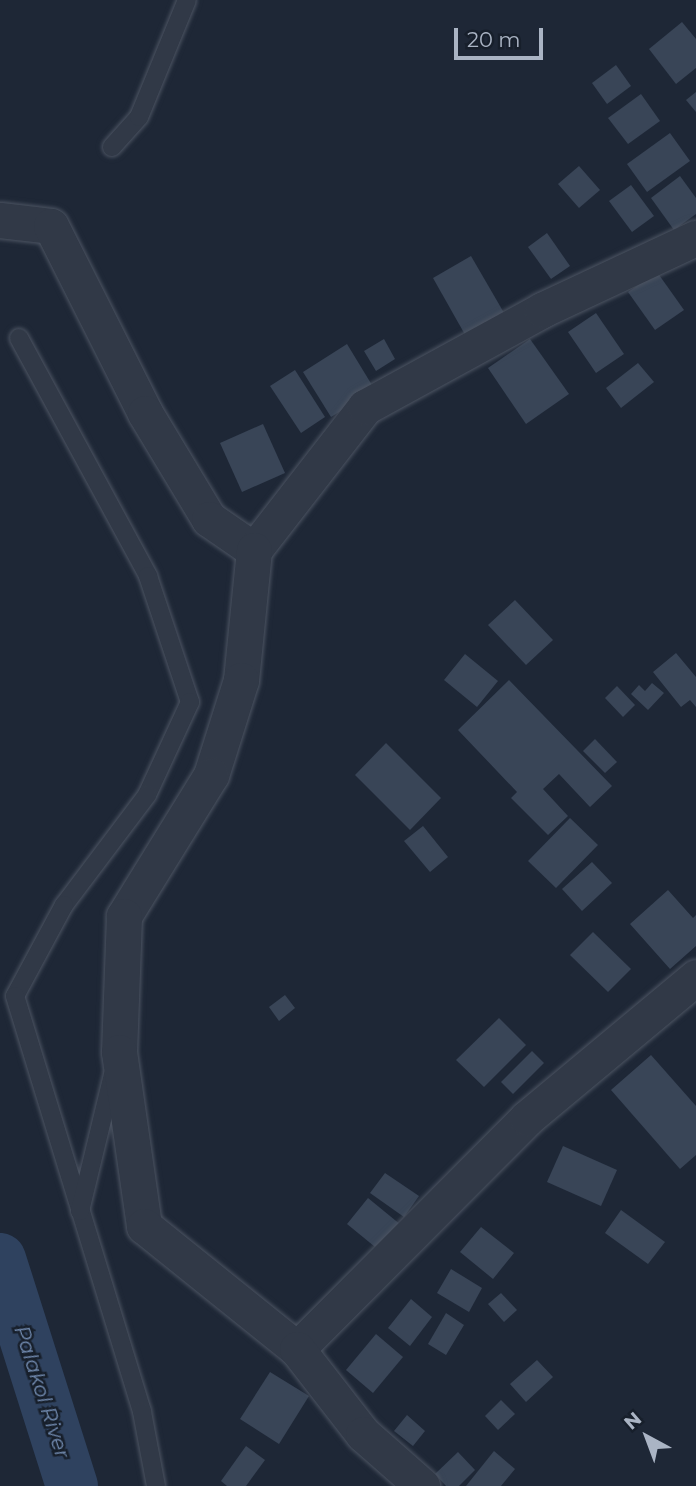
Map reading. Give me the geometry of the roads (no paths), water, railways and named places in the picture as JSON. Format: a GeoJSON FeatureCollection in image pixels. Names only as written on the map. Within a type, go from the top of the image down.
{"type":"FeatureCollection","features":[{"type":"Feature","properties":{"kind":"street"},"geometry":{"type":"LineString","coordinates":[[0,220],[51,226],[145,413],[209,519],[254,550]]}},
{"type":"Feature","properties":{"kind":"street"},"geometry":{"type":"LineString","coordinates":[[422,1486],[363,1434],[297,1349],[144,1226],[119,1052],[124,916],[212,775],[242,680],[254,550],[365,407],[542,310],[696,238]]}},
{"type":"Feature","properties":{"kind":"street"},"geometry":{"type":"LineString","coordinates":[[297,1349],[527,1118],[696,977]]}},
{"type":"Feature","properties":{"kind":"lane"},"geometry":{"type":"LineString","coordinates":[[112,147],[139,117],[187,0]]}},
{"type":"Feature","properties":{"kind":"lane"},"geometry":{"type":"LineString","coordinates":[[19,338],[148,576],[190,702],[147,795],[64,905],[15,996],[142,1412],[156,1486]]}},
{"type":"Feature","properties":{"kind":"lane"},"geometry":{"type":"LineString","coordinates":[[80,1211],[119,1052]]}},
{"type":"Feature","properties":{"kind":"waterway","name":"Palakol River"},"geometry":{"type":"LineString","coordinates":[[0,1259],[72,1486]]}}]}
